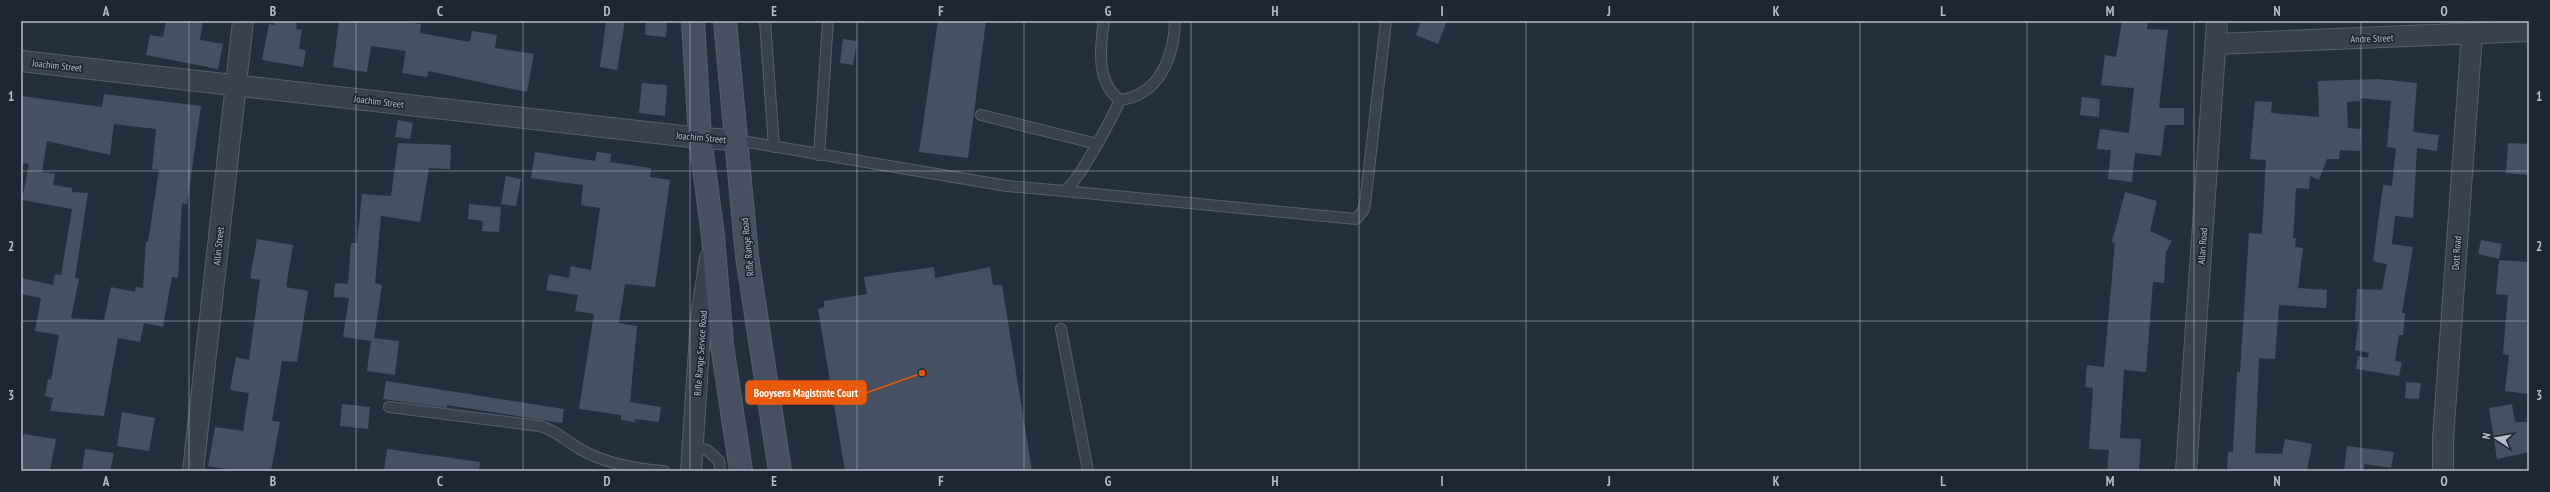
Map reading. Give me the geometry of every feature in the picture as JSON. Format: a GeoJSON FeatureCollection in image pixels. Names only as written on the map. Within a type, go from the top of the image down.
{"type":"FeatureCollection","features":[{"type":"Feature","properties":{"kind":"main road"},"geometry":{"type":"LineString","coordinates":[[693,21],[700,138],[713,236],[722,345],[741,471]]}},
{"type":"Feature","properties":{"kind":"main road","name":"Rifle Range Road"},"geometry":{"type":"LineString","coordinates":[[725,21],[747,256],[780,471]]}},
{"type":"Feature","properties":{"kind":"street","name":"Allin Street"},"geometry":{"type":"LineString","coordinates":[[193,471],[243,21]]}},
{"type":"Feature","properties":{"kind":"street","name":"Allan Road"},"geometry":{"type":"LineString","coordinates":[[2186,471],[2216,44],[2216,21]]}},
{"type":"Feature","properties":{"kind":"street","name":"Andre Street"},"geometry":{"type":"LineString","coordinates":[[2216,44],[2529,32]]}},
{"type":"Feature","properties":{"kind":"street","name":"Dott Road"},"geometry":{"type":"LineString","coordinates":[[2443,471],[2443,439],[2472,34]]}},
{"type":"Feature","properties":{"kind":"street","name":"Joachim Street"},"geometry":{"type":"LineString","coordinates":[[21,61],[700,138],[736,140]]}},
{"type":"Feature","properties":{"kind":"street","name":"Rifle Range Service Road"},"geometry":{"type":"LineString","coordinates":[[691,471],[701,318],[713,236]]}},
{"type":"Feature","properties":{"kind":"lane"},"geometry":{"type":"LineString","coordinates":[[765,21],[774,147]]}},
{"type":"Feature","properties":{"kind":"lane"},"geometry":{"type":"LineString","coordinates":[[819,155],[828,21]]}},
{"type":"Feature","properties":{"kind":"lane"},"geometry":{"type":"LineString","coordinates":[[1104,21],[1100,46],[1101,63],[1105,78],[1114,96],[1120,100],[1129,99],[1142,93],[1160,76],[1174,42],[1175,21]]}},
{"type":"Feature","properties":{"kind":"lane"},"geometry":{"type":"LineString","coordinates":[[736,140],[1007,186],[1356,219],[1363,212],[1368,190],[1386,21]]}},
{"type":"Feature","properties":{"kind":"lane"},"geometry":{"type":"LineString","coordinates":[[1064,191],[1071,185],[1097,144],[1120,100]]}},
{"type":"Feature","properties":{"kind":"lane"},"geometry":{"type":"LineString","coordinates":[[981,115],[1097,144]]}},
{"type":"Feature","properties":{"kind":"lane"},"geometry":{"type":"LineString","coordinates":[[1061,329],[1088,471]]}},
{"type":"Feature","properties":{"kind":"lane"},"geometry":{"type":"LineString","coordinates":[[389,407],[540,426],[552,429],[579,449],[607,462],[664,471]]}},
{"type":"Feature","properties":{"kind":"lane"},"geometry":{"type":"LineString","coordinates":[[693,446],[707,450],[719,461],[720,471]]}},
{"type":"Feature","properties":{"kind":"building"},"geometry":{"type":"Polygon","coordinates":[[[166,21],[203,21],[200,40],[223,44],[218,69],[146,55],[150,35],[163,37],[166,21]]]}},
{"type":"Feature","properties":{"kind":"building"},"geometry":{"type":"Polygon","coordinates":[[[275,21],[297,21],[296,29],[302,30],[299,49],[306,50],[303,67],[262,60],[269,24],[274,25],[275,21]]]}},
{"type":"Feature","properties":{"kind":"building"},"geometry":{"type":"Polygon","coordinates":[[[339,21],[395,21],[421,24],[420,33],[470,42],[472,31],[497,35],[495,48],[534,54],[527,92],[428,71],[427,77],[402,73],[406,51],[371,46],[367,72],[333,67],[339,21]]]}},
{"type":"Feature","properties":{"kind":"building"},"geometry":{"type":"Polygon","coordinates":[[[606,21],[625,21],[617,70],[600,67],[606,21]]]}},
{"type":"Feature","properties":{"kind":"building"},"geometry":{"type":"Polygon","coordinates":[[[646,21],[667,21],[666,37],[645,35],[646,21]]]}},
{"type":"Feature","properties":{"kind":"building"},"geometry":{"type":"Polygon","coordinates":[[[938,21],[986,21],[968,158],[919,152],[938,21]]]}},
{"type":"Feature","properties":{"kind":"building"},"geometry":{"type":"Polygon","coordinates":[[[1421,21],[1447,21],[1438,44],[1416,35],[1421,21]]]}},
{"type":"Feature","properties":{"kind":"building"},"geometry":{"type":"Polygon","coordinates":[[[2122,21],[2148,21],[2147,29],[2168,30],[2159,108],[2184,108],[2184,125],[2165,125],[2161,156],[2135,153],[2132,182],[2108,179],[2111,150],[2097,149],[2100,129],[2129,133],[2134,88],[2101,85],[2105,55],[2116,57],[2122,21]]]}},
{"type":"Feature","properties":{"kind":"building"},"geometry":{"type":"Polygon","coordinates":[[[843,39],[857,41],[853,65],[840,63],[843,39]]]}},
{"type":"Feature","properties":{"kind":"building"},"geometry":{"type":"Polygon","coordinates":[[[2378,79],[2417,83],[2413,132],[2439,135],[2437,151],[2417,148],[2413,218],[2395,216],[2392,244],[2413,247],[2402,313],[2405,313],[2403,335],[2399,335],[2395,361],[2402,362],[2399,376],[2356,369],[2358,356],[2368,358],[2369,353],[2355,350],[2359,321],[2355,321],[2357,289],[2382,290],[2387,264],[2373,261],[2383,185],[2392,186],[2396,148],[2387,147],[2391,101],[2360,98],[2360,101],[2347,102],[2348,128],[2361,129],[2360,151],[2340,150],[2339,159],[2327,159],[2319,180],[2310,176],[2309,189],[2296,188],[2293,238],[2296,238],[2295,247],[2303,248],[2298,288],[2327,290],[2326,308],[2279,305],[2275,359],[2259,358],[2255,453],[2282,454],[2285,439],[2312,444],[2307,471],[2227,471],[2228,452],[2233,452],[2237,372],[2240,372],[2249,233],[2262,234],[2266,160],[2250,159],[2255,101],[2272,102],[2271,113],[2319,117],[2318,81],[2378,79]]]}},
{"type":"Feature","properties":{"kind":"building"},"geometry":{"type":"Polygon","coordinates":[[[642,83],[667,85],[665,116],[639,113],[642,83]]]}},
{"type":"Feature","properties":{"kind":"building"},"geometry":{"type":"Polygon","coordinates":[[[104,94],[201,106],[187,204],[182,203],[178,278],[172,277],[163,327],[144,323],[140,342],[118,338],[104,416],[50,411],[53,398],[45,396],[48,379],[51,380],[59,335],[35,331],[41,298],[21,294],[21,278],[53,285],[55,274],[61,275],[72,209],[22,200],[29,164],[21,163],[21,96],[102,107],[104,94]],[[114,124],[110,155],[47,141],[42,172],[55,174],[53,185],[72,188],[72,192],[88,193],[75,278],[79,279],[71,318],[104,320],[111,287],[135,292],[136,287],[143,288],[146,242],[148,242],[159,170],[152,169],[156,129],[114,124]]]}},
{"type":"Feature","properties":{"kind":"building"},"geometry":{"type":"Polygon","coordinates":[[[2082,97],[2100,99],[2099,117],[2080,115],[2082,97]]]}},
{"type":"Feature","properties":{"kind":"building"},"geometry":{"type":"Polygon","coordinates":[[[398,120],[413,123],[410,139],[395,137],[398,120]]]}},
{"type":"Feature","properties":{"kind":"building"},"geometry":{"type":"Polygon","coordinates":[[[398,143],[451,145],[450,169],[429,168],[420,222],[381,216],[375,283],[382,285],[374,338],[399,341],[395,375],[367,371],[371,341],[343,337],[349,298],[334,297],[335,283],[348,284],[351,243],[357,243],[362,194],[391,196],[398,143]]]}},
{"type":"Feature","properties":{"kind":"building"},"geometry":{"type":"Polygon","coordinates":[[[2508,143],[2529,144],[2529,175],[2506,173],[2508,143]]]}},
{"type":"Feature","properties":{"kind":"building"},"geometry":{"type":"Polygon","coordinates":[[[535,152],[595,161],[597,152],[611,154],[610,162],[651,168],[650,177],[670,180],[655,287],[625,284],[619,323],[637,326],[630,402],[661,407],[659,422],[635,419],[635,422],[621,420],[621,415],[579,409],[594,314],[575,311],[578,295],[546,290],[549,274],[569,278],[571,266],[591,270],[600,208],[581,205],[583,185],[531,178],[535,152]]]}},
{"type":"Feature","properties":{"kind":"building"},"geometry":{"type":"Polygon","coordinates":[[[506,176],[521,179],[516,206],[501,204],[506,176]]]}},
{"type":"Feature","properties":{"kind":"building"},"geometry":{"type":"Polygon","coordinates":[[[2125,192],[2157,201],[2150,231],[2172,241],[2166,252],[2164,283],[2153,282],[2146,372],[2124,370],[2120,438],[2141,439],[2139,471],[2107,471],[2109,450],[2089,449],[2093,388],[2085,387],[2087,365],[2104,367],[2115,243],[2112,242],[2125,192]]]}},
{"type":"Feature","properties":{"kind":"building"},"geometry":{"type":"Polygon","coordinates":[[[469,204],[501,207],[499,232],[482,231],[483,221],[468,219],[469,204]]]}},
{"type":"Feature","properties":{"kind":"building"},"geometry":{"type":"Polygon","coordinates":[[[257,239],[293,245],[286,287],[308,291],[297,362],[282,361],[272,421],[280,422],[271,471],[238,471],[208,466],[215,427],[243,431],[249,393],[230,390],[236,357],[249,360],[260,280],[250,278],[257,239]]]}},
{"type":"Feature","properties":{"kind":"building"},"geometry":{"type":"Polygon","coordinates":[[[2481,240],[2502,244],[2499,259],[2478,254],[2481,240]]]}},
{"type":"Feature","properties":{"kind":"building"},"geometry":{"type":"Polygon","coordinates":[[[2499,260],[2529,262],[2529,394],[2505,391],[2509,355],[2503,354],[2508,295],[2496,294],[2499,260]]]}},
{"type":"Feature","properties":{"kind":"building"},"geometry":{"type":"Polygon","coordinates":[[[934,267],[935,278],[990,267],[993,285],[1002,285],[1032,471],[845,471],[818,309],[824,307],[824,301],[867,294],[864,277],[934,267]]]}},
{"type":"Feature","properties":{"kind":"building"},"geometry":{"type":"Polygon","coordinates":[[[386,381],[564,409],[562,423],[447,405],[447,408],[383,399],[386,381]]]}},
{"type":"Feature","properties":{"kind":"building"},"geometry":{"type":"Polygon","coordinates":[[[2406,382],[2421,383],[2419,399],[2405,398],[2406,382]]]}},
{"type":"Feature","properties":{"kind":"building"},"geometry":{"type":"Polygon","coordinates":[[[342,404],[370,407],[368,429],[340,426],[342,404]]]}},
{"type":"Feature","properties":{"kind":"building"},"geometry":{"type":"Polygon","coordinates":[[[2512,404],[2515,422],[2529,422],[2529,452],[2497,459],[2489,408],[2512,404]]]}},
{"type":"Feature","properties":{"kind":"building"},"geometry":{"type":"Polygon","coordinates":[[[122,412],[155,418],[149,451],[117,446],[122,412]]]}},
{"type":"Feature","properties":{"kind":"building"},"geometry":{"type":"Polygon","coordinates":[[[24,434],[56,439],[50,471],[21,471],[21,436],[24,437],[24,434]]]}},
{"type":"Feature","properties":{"kind":"building"},"geometry":{"type":"Polygon","coordinates":[[[2347,446],[2394,452],[2391,468],[2364,464],[2364,471],[2344,471],[2347,446]]]}},
{"type":"Feature","properties":{"kind":"building"},"geometry":{"type":"Polygon","coordinates":[[[85,449],[114,453],[110,471],[82,471],[85,449]]]}},
{"type":"Feature","properties":{"kind":"building"},"geometry":{"type":"Polygon","coordinates":[[[387,449],[480,462],[479,471],[384,471],[387,449]]]}},
{"type":"Feature","properties":{"kind":"place","name":"Booysens Magistrate Court"},"geometry":{"type":"Point","coordinates":[922,373]}}]}
